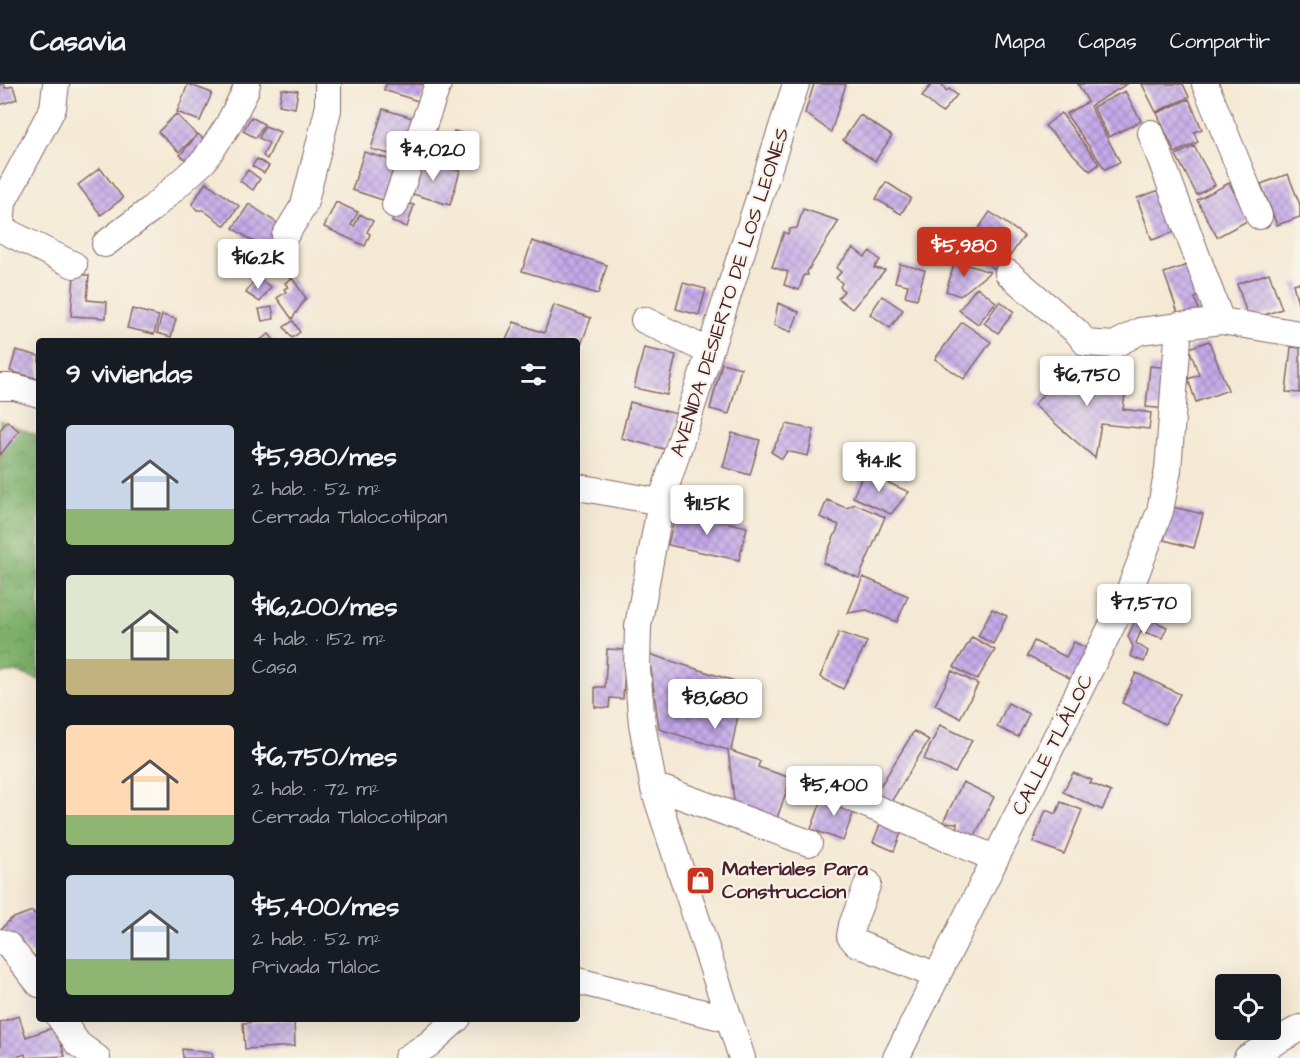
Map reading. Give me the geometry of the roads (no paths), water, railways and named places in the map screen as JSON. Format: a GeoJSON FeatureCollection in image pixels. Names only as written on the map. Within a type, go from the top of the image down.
{"type":"FeatureCollection","features":[{"type":"Feature","properties":{"kind":"street"},"geometry":{"type":"LineString","coordinates":[[56,84],[53,108],[1,202],[1,229],[74,265]]}},
{"type":"Feature","properties":{"kind":"street"},"geometry":{"type":"LineString","coordinates":[[105,244],[150,210],[204,161],[227,127],[247,84]]}},
{"type":"Feature","properties":{"kind":"street"},"geometry":{"type":"LineString","coordinates":[[285,236],[304,205],[328,110],[328,84]]}},
{"type":"Feature","properties":{"kind":"street"},"geometry":{"type":"LineString","coordinates":[[395,205],[438,84]]}},
{"type":"Feature","properties":{"kind":"street","name":"AVENIDA DESIERTO DE LOS LEONES"},"geometry":{"type":"LineString","coordinates":[[742,1058],[654,789],[642,724],[637,669],[638,626],[661,502],[796,84]]}},
{"type":"Feature","properties":{"kind":"street"},"geometry":{"type":"LineString","coordinates":[[1205,84],[1259,216]]}},
{"type":"Feature","properties":{"kind":"street"},"geometry":{"type":"LineString","coordinates":[[1151,133],[1221,321]]}},
{"type":"Feature","properties":{"kind":"street"},"geometry":{"type":"LineString","coordinates":[[1008,273],[1077,332],[1086,343],[1113,345],[1140,331],[1221,321],[1300,334]]}},
{"type":"Feature","properties":{"kind":"street"},"geometry":{"type":"LineString","coordinates":[[644,320],[708,351]]}},
{"type":"Feature","properties":{"kind":"street","name":"CALLE TLÁLOC"},"geometry":{"type":"LineString","coordinates":[[896,1058],[1130,589],[1160,511],[1168,470],[1179,325]]}},
{"type":"Feature","properties":{"kind":"street"},"geometry":{"type":"LineString","coordinates":[[0,387],[15,387],[36,393]]}},
{"type":"Feature","properties":{"kind":"street"},"geometry":{"type":"LineString","coordinates":[[580,487],[661,502]]}},
{"type":"Feature","properties":{"kind":"street"},"geometry":{"type":"LineString","coordinates":[[823,786],[994,858]]}},
{"type":"Feature","properties":{"kind":"street"},"geometry":{"type":"LineString","coordinates":[[654,789],[665,790],[809,843]]}},
{"type":"Feature","properties":{"kind":"street"},"geometry":{"type":"LineString","coordinates":[[868,883],[850,936],[856,943],[937,976]]}},
{"type":"Feature","properties":{"kind":"street"},"geometry":{"type":"LineString","coordinates":[[0,942],[8,945],[36,980]]}},
{"type":"Feature","properties":{"kind":"street"},"geometry":{"type":"LineString","coordinates":[[580,982],[728,1019]]}},
{"type":"Feature","properties":{"kind":"street"},"geometry":{"type":"LineString","coordinates":[[63,1022],[78,1044],[97,1058]]}},
{"type":"Feature","properties":{"kind":"street"},"geometry":{"type":"LineString","coordinates":[[407,1058],[429,1044],[454,1022]]}},
{"type":"Feature","properties":{"kind":"street"},"geometry":{"type":"LineString","coordinates":[[1247,1058],[1300,1028]]}},
{"type":"Feature","properties":{"kind":"place","name":"Materiales Para Construccion"},"geometry":{"type":"Point","coordinates":[701,880]}}]}
